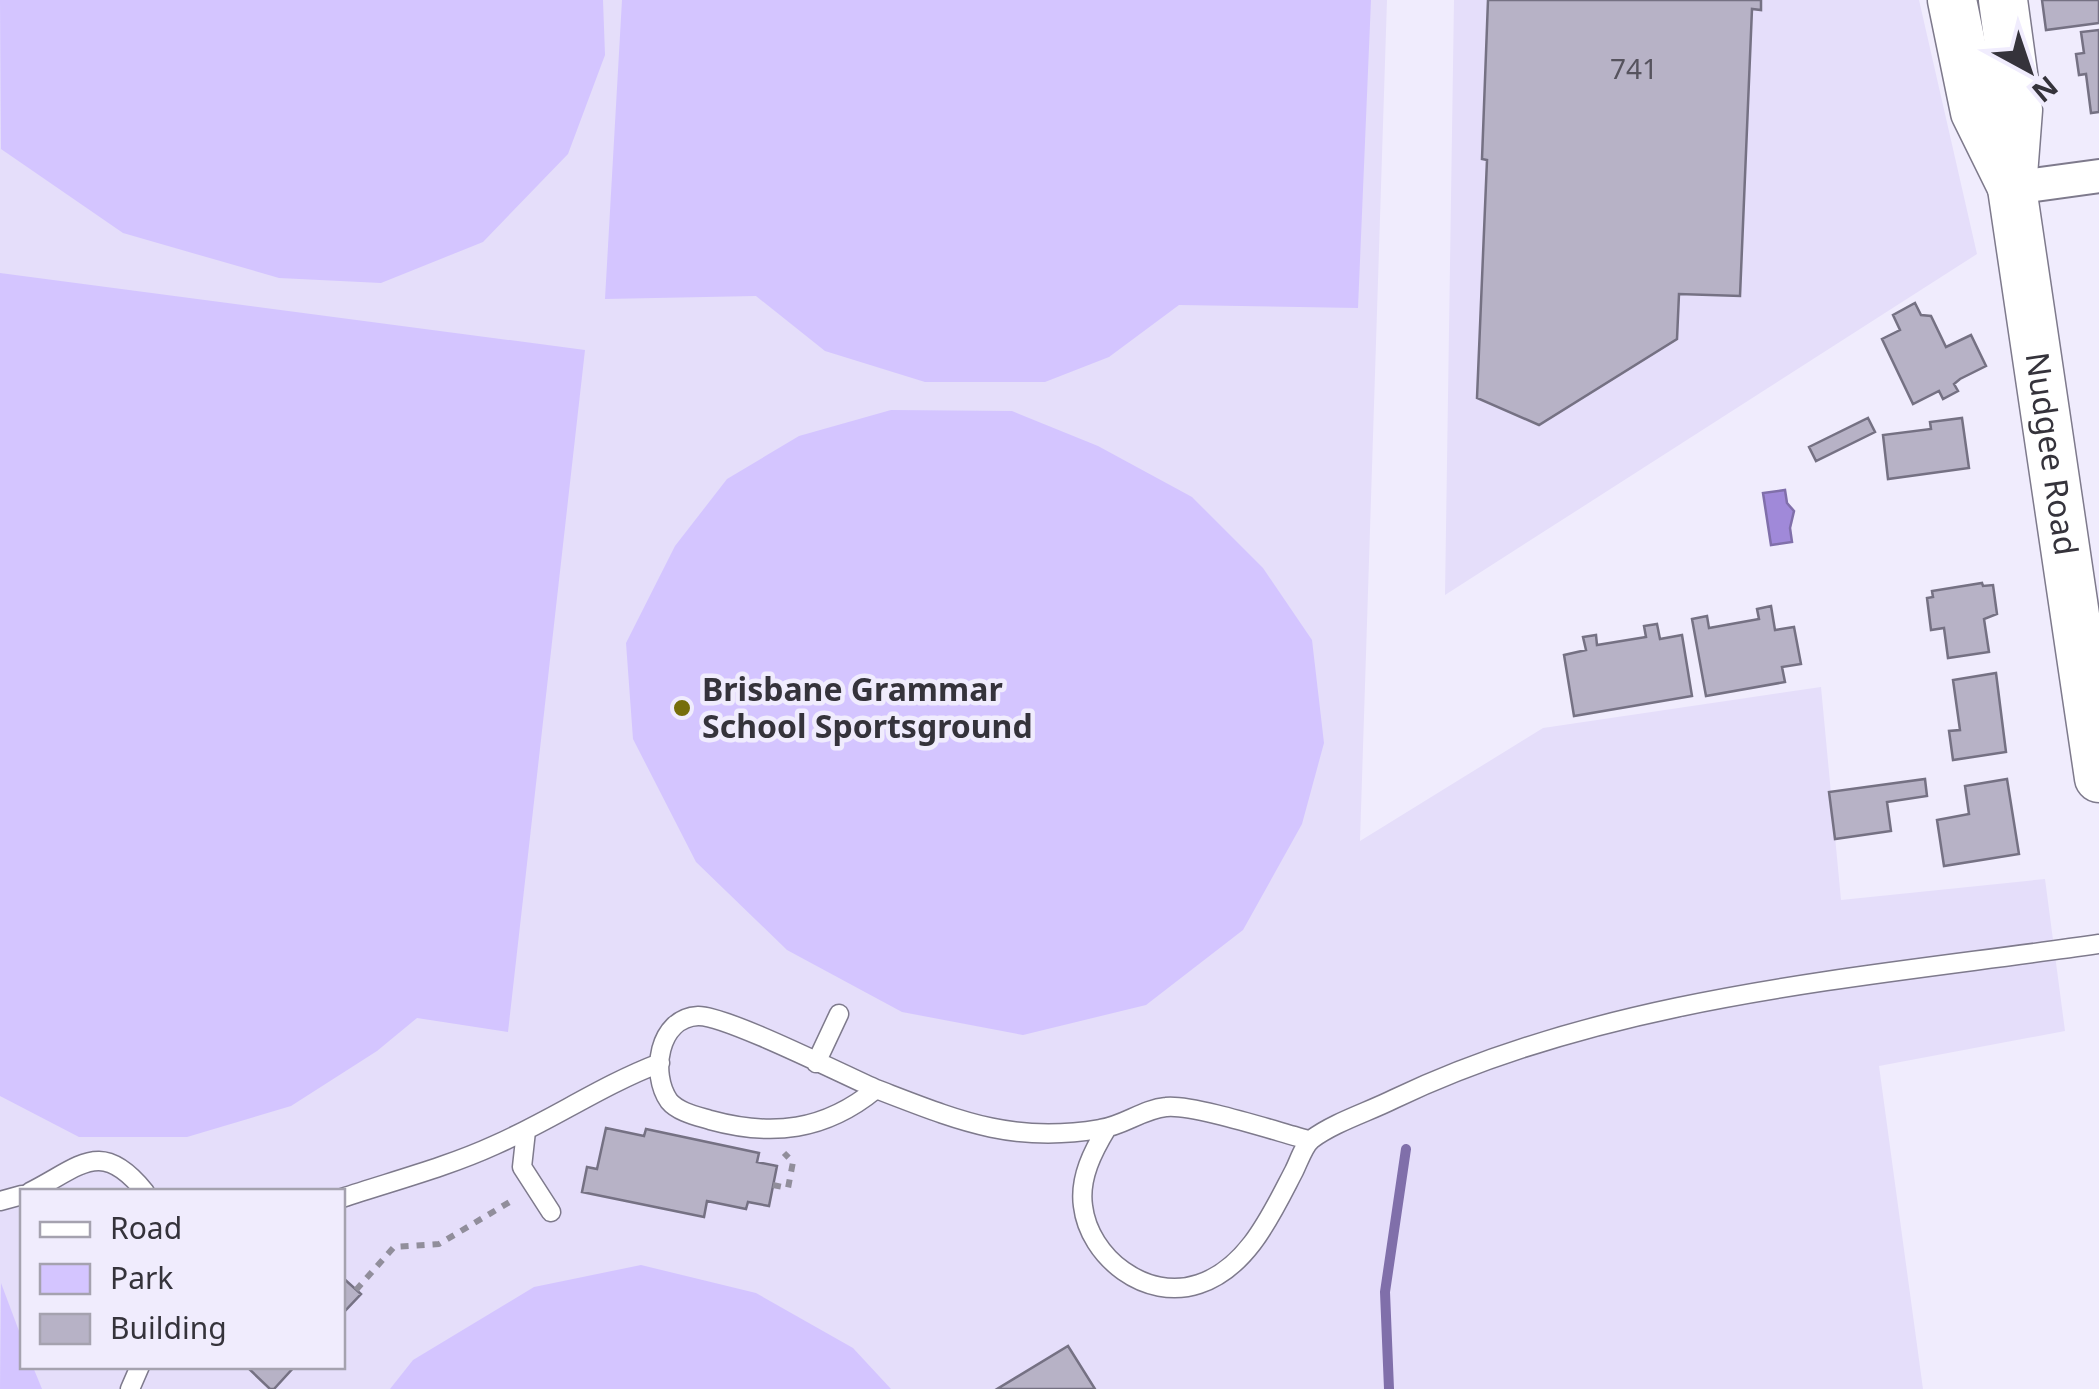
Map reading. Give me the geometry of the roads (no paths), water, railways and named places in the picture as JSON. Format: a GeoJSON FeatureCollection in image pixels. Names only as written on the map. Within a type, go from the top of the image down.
{"type":"FeatureCollection","features":[{"type":"Feature","properties":{"kind":"main road","name":"Nudgee Road"},"geometry":{"type":"LineString","coordinates":[[1952,0],[1975,112],[2012,188]]}},
{"type":"Feature","properties":{"kind":"main road","name":"Nudgee Road"},"geometry":{"type":"LineString","coordinates":[[2003,0],[2018,110],[2012,188],[2096,726],[2099,778]]}},
{"type":"Feature","properties":{"kind":"street"},"geometry":{"type":"LineString","coordinates":[[2012,188],[2099,176]]}},
{"type":"Feature","properties":{"kind":"lane"},"geometry":{"type":"LineString","coordinates":[[1107,1128],[1092,1152],[1084,1177],[1082,1204],[1090,1232],[1112,1264],[1137,1279],[1166,1286],[1198,1284],[1230,1265],[1251,1246],[1272,1214],[1309,1140],[1452,1072],[1579,1033],[1758,990],[2099,944]]}},
{"type":"Feature","properties":{"kind":"lane"},"geometry":{"type":"LineString","coordinates":[[816,1063],[839,1014]]}},
{"type":"Feature","properties":{"kind":"lane"},"geometry":{"type":"LineString","coordinates":[[876,1090],[852,1110],[814,1124],[751,1130],[688,1113],[671,1104],[658,1078],[663,1040],[680,1021],[700,1016],[736,1027],[876,1090],[964,1123],[1012,1134],[1064,1135],[1107,1128],[1168,1106],[1309,1140]]}},
{"type":"Feature","properties":{"kind":"lane"},"geometry":{"type":"LineString","coordinates":[[345,1197],[490,1148],[617,1079],[660,1063]]}},
{"type":"Feature","properties":{"kind":"lane"},"geometry":{"type":"LineString","coordinates":[[526,1131],[522,1167],[551,1212]]}},
{"type":"Feature","properties":{"kind":"lane"},"geometry":{"type":"LineString","coordinates":[[35,1189],[70,1169],[96,1160],[121,1165],[142,1189]]}},
{"type":"Feature","properties":{"kind":"waterway"},"geometry":{"type":"LineString","coordinates":[[1389,1389],[1385,1292],[1406,1149]]}},
{"type":"Feature","properties":{"kind":"place","name":"Brisbane Grammar School Sportsground"},"geometry":{"type":"Point","coordinates":[682,708]}}]}
